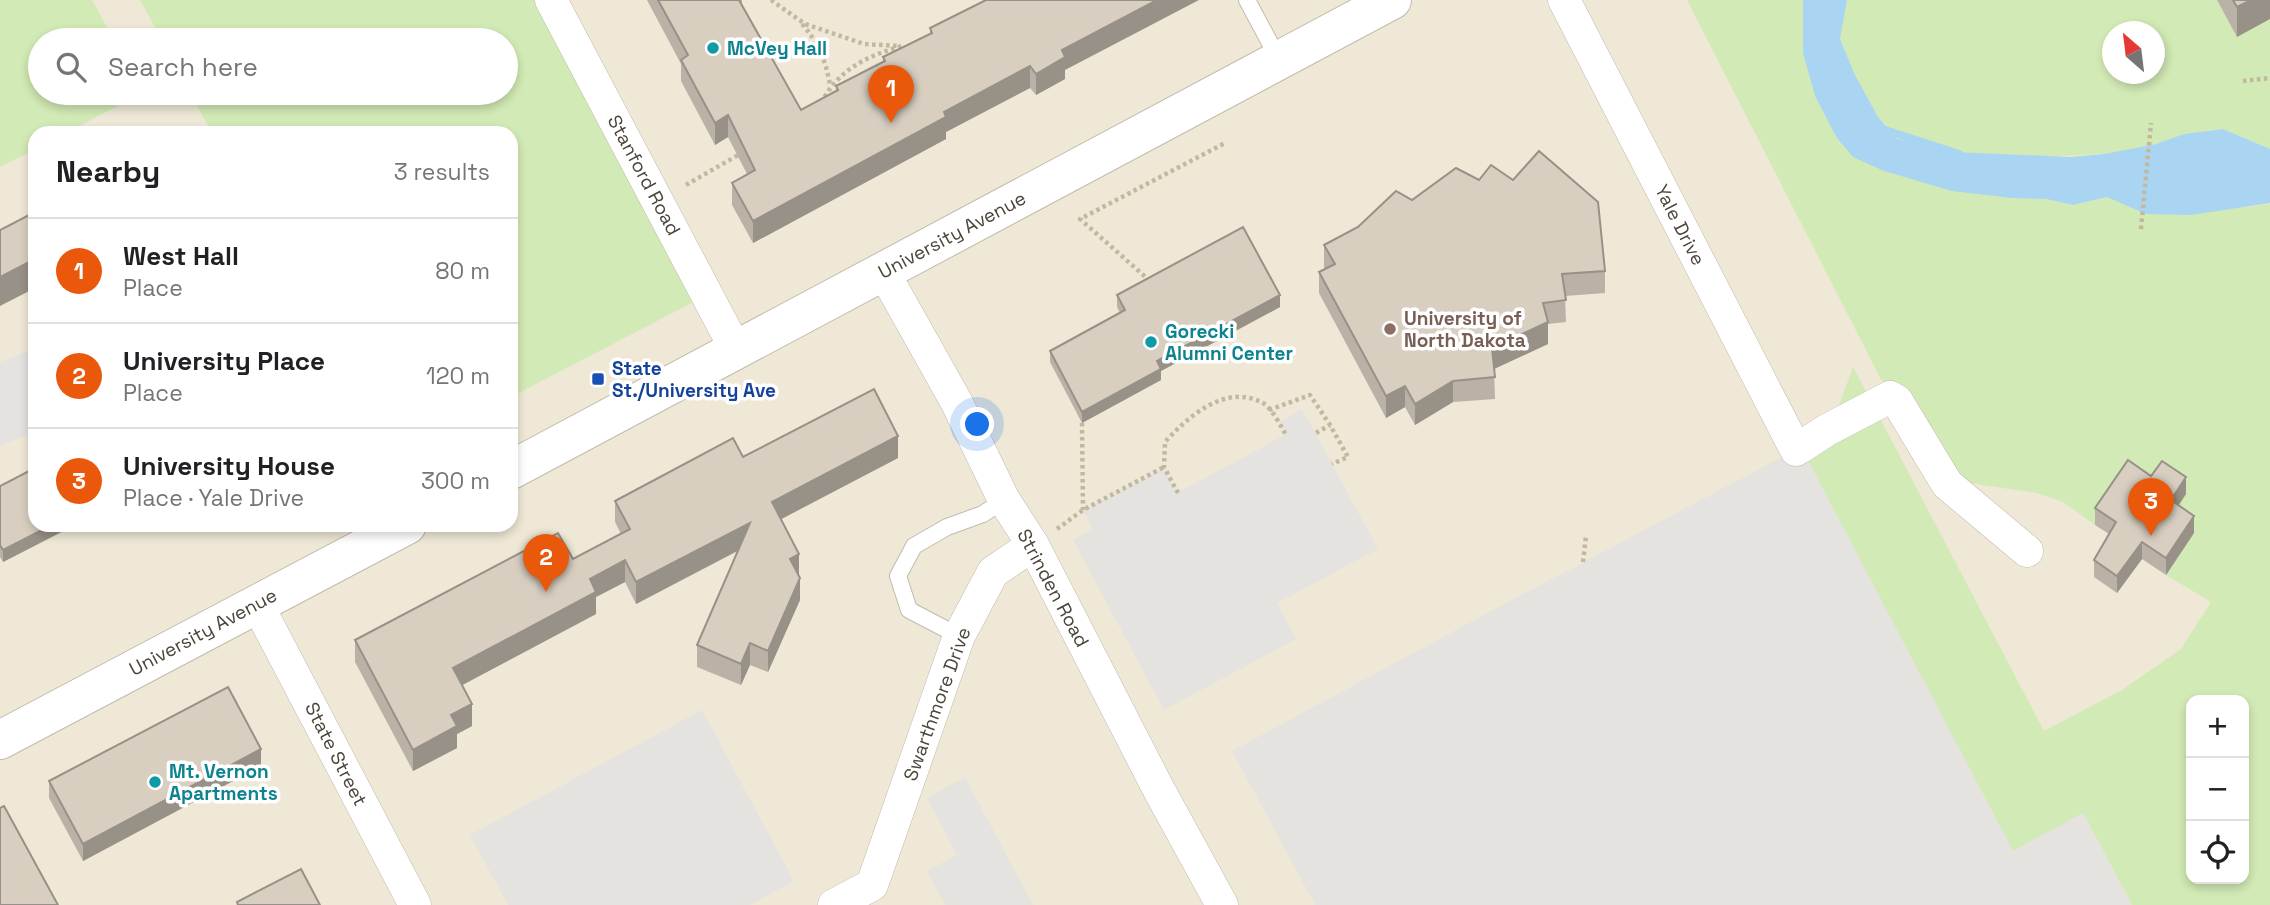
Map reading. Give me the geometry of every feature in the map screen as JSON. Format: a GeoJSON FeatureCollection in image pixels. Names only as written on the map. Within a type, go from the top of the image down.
{"type":"FeatureCollection","features":[{"type":"Feature","properties":{"kind":"street","name":"Stanford Road"},"geometry":{"type":"LineString","coordinates":[[551,0],[736,350]]}},
{"type":"Feature","properties":{"kind":"street","name":"University Avenue"},"geometry":{"type":"LineString","coordinates":[[518,466],[1392,0]]}},
{"type":"Feature","properties":{"kind":"street","name":"Yale Drive"},"geometry":{"type":"LineString","coordinates":[[1564,0],[1798,449],[1826,430],[1890,397],[1897,401],[1947,484],[2027,551]]}},
{"type":"Feature","properties":{"kind":"street","name":"Strinden Road"},"geometry":{"type":"LineString","coordinates":[[883,271],[957,403],[1004,500],[1033,545],[1222,905]]}},
{"type":"Feature","properties":{"kind":"street","name":"University Avenue"},"geometry":{"type":"LineString","coordinates":[[0,740],[394,532]]}},
{"type":"Feature","properties":{"kind":"street","name":"Swarthmore Drive"},"geometry":{"type":"LineString","coordinates":[[834,905],[872,885],[959,636],[993,572],[1033,545]]}},
{"type":"Feature","properties":{"kind":"street","name":"State Street"},"geometry":{"type":"LineString","coordinates":[[257,604],[415,905]]}},
{"type":"Feature","properties":{"kind":"lane"},"geometry":{"type":"LineString","coordinates":[[1247,0],[1279,60]]}},
{"type":"Feature","properties":{"kind":"lane"},"geometry":{"type":"LineString","coordinates":[[959,636],[909,610],[898,576],[914,546],[947,527],[983,514],[1004,500]]}},
{"type":"Feature","properties":{"kind":"path"},"geometry":{"type":"LineString","coordinates":[[771,0],[805,24],[864,44],[912,47]]}},
{"type":"Feature","properties":{"kind":"path"},"geometry":{"type":"LineString","coordinates":[[800,20],[815,39],[826,64],[830,86]]}},
{"type":"Feature","properties":{"kind":"path"},"geometry":{"type":"LineString","coordinates":[[813,110],[820,104],[830,86],[856,64],[902,46]]}},
{"type":"Feature","properties":{"kind":"path"},"geometry":{"type":"LineString","coordinates":[[2243,81],[2270,78]]}},
{"type":"Feature","properties":{"kind":"path"},"geometry":{"type":"LineString","coordinates":[[2141,229],[2151,123]]}},
{"type":"Feature","properties":{"kind":"path"},"geometry":{"type":"LineString","coordinates":[[1156,286],[1080,219],[1225,143]]}},
{"type":"Feature","properties":{"kind":"path"},"geometry":{"type":"LineString","coordinates":[[686,185],[740,154]]}},
{"type":"Feature","properties":{"kind":"path"},"geometry":{"type":"LineString","coordinates":[[1269,410],[1310,395],[1348,457],[1332,464]]}},
{"type":"Feature","properties":{"kind":"path"},"geometry":{"type":"LineString","coordinates":[[1178,493],[1164,467],[1165,442],[1185,420],[1211,404],[1237,396],[1262,401],[1286,435]]}},
{"type":"Feature","properties":{"kind":"path"},"geometry":{"type":"LineString","coordinates":[[1082,423],[1083,510]]}},
{"type":"Feature","properties":{"kind":"path"},"geometry":{"type":"LineString","coordinates":[[1315,433],[1330,425]]}},
{"type":"Feature","properties":{"kind":"path"},"geometry":{"type":"LineString","coordinates":[[1033,545],[1083,510],[1164,467]]}},
{"type":"Feature","properties":{"kind":"path"},"geometry":{"type":"LineString","coordinates":[[1583,562],[1586,536]]}},
{"type":"Feature","properties":{"kind":"shaded area","name":"University of North Dakota"},"geometry":{"type":"Polygon","coordinates":[[[0,0],[2270,0],[2270,905],[0,905],[0,0]]]}},
{"type":"Feature","properties":{"kind":"shaded area"},"geometry":{"type":"Polygon","coordinates":[[[28,351],[28,435],[0,446],[0,362],[28,351]]]}},
{"type":"Feature","properties":{"kind":"shaded area"},"geometry":{"type":"Polygon","coordinates":[[[1302,409],[1378,549],[1277,603],[1296,639],[1164,710],[1073,540],[1093,529],[1083,510],[1164,467],[1179,492],[1285,435],[1279,422],[1302,409]]]}},
{"type":"Feature","properties":{"kind":"shaded area"},"geometry":{"type":"Polygon","coordinates":[[[1801,447],[2013,851],[2083,813],[2132,905],[1315,905],[1232,751],[1801,447]]]}},
{"type":"Feature","properties":{"kind":"shaded area"},"geometry":{"type":"Polygon","coordinates":[[[702,710],[794,881],[750,905],[508,905],[470,835],[702,710]]]}},
{"type":"Feature","properties":{"kind":"shaded area"},"geometry":{"type":"Polygon","coordinates":[[[965,777],[1033,905],[945,905],[927,871],[957,855],[927,798],[965,777]]]}},
{"type":"Feature","properties":{"kind":"green space"},"geometry":{"type":"Polygon","coordinates":[[[0,0],[92,0],[107,28],[28,28],[28,105],[119,105],[79,126],[28,126],[28,153],[0,167],[0,0]]]}},
{"type":"Feature","properties":{"kind":"green space"},"geometry":{"type":"Polygon","coordinates":[[[140,0],[551,0],[707,295],[518,393],[518,126],[208,126],[197,105],[518,105],[518,28],[155,28],[140,0]]]}},
{"type":"Feature","properties":{"kind":"green space"},"geometry":{"type":"Polygon","coordinates":[[[1687,0],[1803,0],[1853,157],[2073,205],[2107,197],[2228,209],[2270,204],[2270,905],[2132,905],[2083,813],[2013,852],[1805,456],[1833,422],[1853,367],[2044,731],[2122,690],[2181,649],[2211,602],[2166,575],[2194,533],[2095,525],[2063,502],[2037,493],[1955,481],[1890,397],[1687,0]]]}},
{"type":"Feature","properties":{"kind":"green space"},"geometry":{"type":"Polygon","coordinates":[[[1847,0],[2217,0],[2237,36],[2270,19],[2270,149],[2223,129],[2184,134],[2156,144],[2104,154],[1979,160],[1897,139],[1878,117],[1855,75],[1840,39],[1847,0]]]}},
{"type":"Feature","properties":{"kind":"water"},"geometry":{"type":"Polygon","coordinates":[[[1803,0],[1847,0],[1840,39],[1855,75],[1878,117],[1897,139],[1954,152],[2070,157],[2104,154],[2156,144],[2184,134],[2223,129],[2270,149],[2270,203],[2191,215],[2146,214],[2107,197],[2073,205],[2046,199],[2012,198],[1952,191],[1884,171],[1853,157],[1837,138],[1815,96],[1803,53],[1803,0]]]}},
{"type":"Feature","properties":{"kind":"building"},"geometry":{"type":"Polygon","coordinates":[[[658,0],[739,0],[801,110],[838,90],[836,86],[885,61],[883,57],[932,33],[930,28],[986,0],[1157,0],[1062,50],[1065,57],[1036,74],[1030,66],[944,112],[946,117],[753,221],[732,183],[755,170],[728,115],[715,123],[681,60],[688,55],[658,0]]]}},
{"type":"Feature","properties":{"kind":"building"},"geometry":{"type":"Polygon","coordinates":[[[2233,0],[2251,0],[2237,7],[2233,0]]]}},
{"type":"Feature","properties":{"kind":"building"},"geometry":{"type":"Polygon","coordinates":[[[1539,151],[1598,202],[1605,271],[1562,274],[1566,300],[1543,303],[1548,322],[1492,348],[1495,377],[1453,381],[1415,404],[1405,386],[1386,396],[1319,272],[1335,264],[1324,245],[1358,227],[1396,191],[1412,200],[1456,168],[1479,180],[1491,165],[1513,180],[1539,151]]]}},
{"type":"Feature","properties":{"kind":"building"},"geometry":{"type":"Polygon","coordinates":[[[28,216],[28,263],[0,277],[0,230],[28,216]]]}},
{"type":"Feature","properties":{"kind":"building","name":"Gorecki Alumni Center"},"geometry":{"type":"Polygon","coordinates":[[[1243,227],[1280,295],[1157,361],[1161,369],[1082,412],[1050,351],[1125,310],[1117,295],[1243,227]]]}},
{"type":"Feature","properties":{"kind":"building"},"geometry":{"type":"Polygon","coordinates":[[[874,389],[898,436],[772,502],[799,554],[790,559],[800,578],[768,651],[750,643],[741,664],[697,645],[750,523],[636,582],[625,560],[590,579],[596,592],[453,668],[472,704],[451,715],[457,726],[413,750],[355,640],[558,533],[573,559],[630,529],[615,501],[733,438],[743,457],[874,389]]]}},
{"type":"Feature","properties":{"kind":"building"},"geometry":{"type":"Polygon","coordinates":[[[2128,460],[2151,476],[2162,461],[2186,477],[2171,500],[2194,516],[2166,558],[2142,542],[2117,576],[2094,560],[2116,522],[2095,508],[2128,460]]]}},
{"type":"Feature","properties":{"kind":"building"},"geometry":{"type":"Polygon","coordinates":[[[28,472],[28,532],[38,532],[3,550],[0,545],[0,486],[28,472]]]}},
{"type":"Feature","properties":{"kind":"building","name":"Mt. Vernon Apartments"},"geometry":{"type":"Polygon","coordinates":[[[228,687],[261,749],[83,844],[49,781],[228,687]]]}},
{"type":"Feature","properties":{"kind":"building"},"geometry":{"type":"Polygon","coordinates":[[[4,806],[58,905],[0,905],[0,808],[4,806]]]}},
{"type":"Feature","properties":{"kind":"building"},"geometry":{"type":"Polygon","coordinates":[[[301,869],[320,905],[238,905],[237,902],[301,869]]]}},
{"type":"Feature","properties":{"kind":"waterway"},"geometry":{"type":"LineString","coordinates":[[1885,130],[1959,154]]}},
{"type":"Feature","properties":{"kind":"place","name":"McVey Hall"},"geometry":{"type":"Point","coordinates":[713,48]}},
{"type":"Feature","properties":{"kind":"place","name":"West Hall"},"geometry":{"type":"Point","coordinates":[891,123]}},
{"type":"Feature","properties":{"kind":"place","name":"University of North Dakota"},"geometry":{"type":"Point","coordinates":[1390,329]}},
{"type":"Feature","properties":{"kind":"place","name":"Gorecki Alumni Center"},"geometry":{"type":"Point","coordinates":[1151,342]}},
{"type":"Feature","properties":{"kind":"place","name":"State St./University Ave"},"geometry":{"type":"Point","coordinates":[598,379]}},
{"type":"Feature","properties":{"kind":"place","name":"University House"},"geometry":{"type":"Point","coordinates":[2151,536]}},
{"type":"Feature","properties":{"kind":"place","name":"University Place"},"geometry":{"type":"Point","coordinates":[546,592]}},
{"type":"Feature","properties":{"kind":"place","name":"Mt. Vernon Apartments"},"geometry":{"type":"Point","coordinates":[155,782]}}]}
